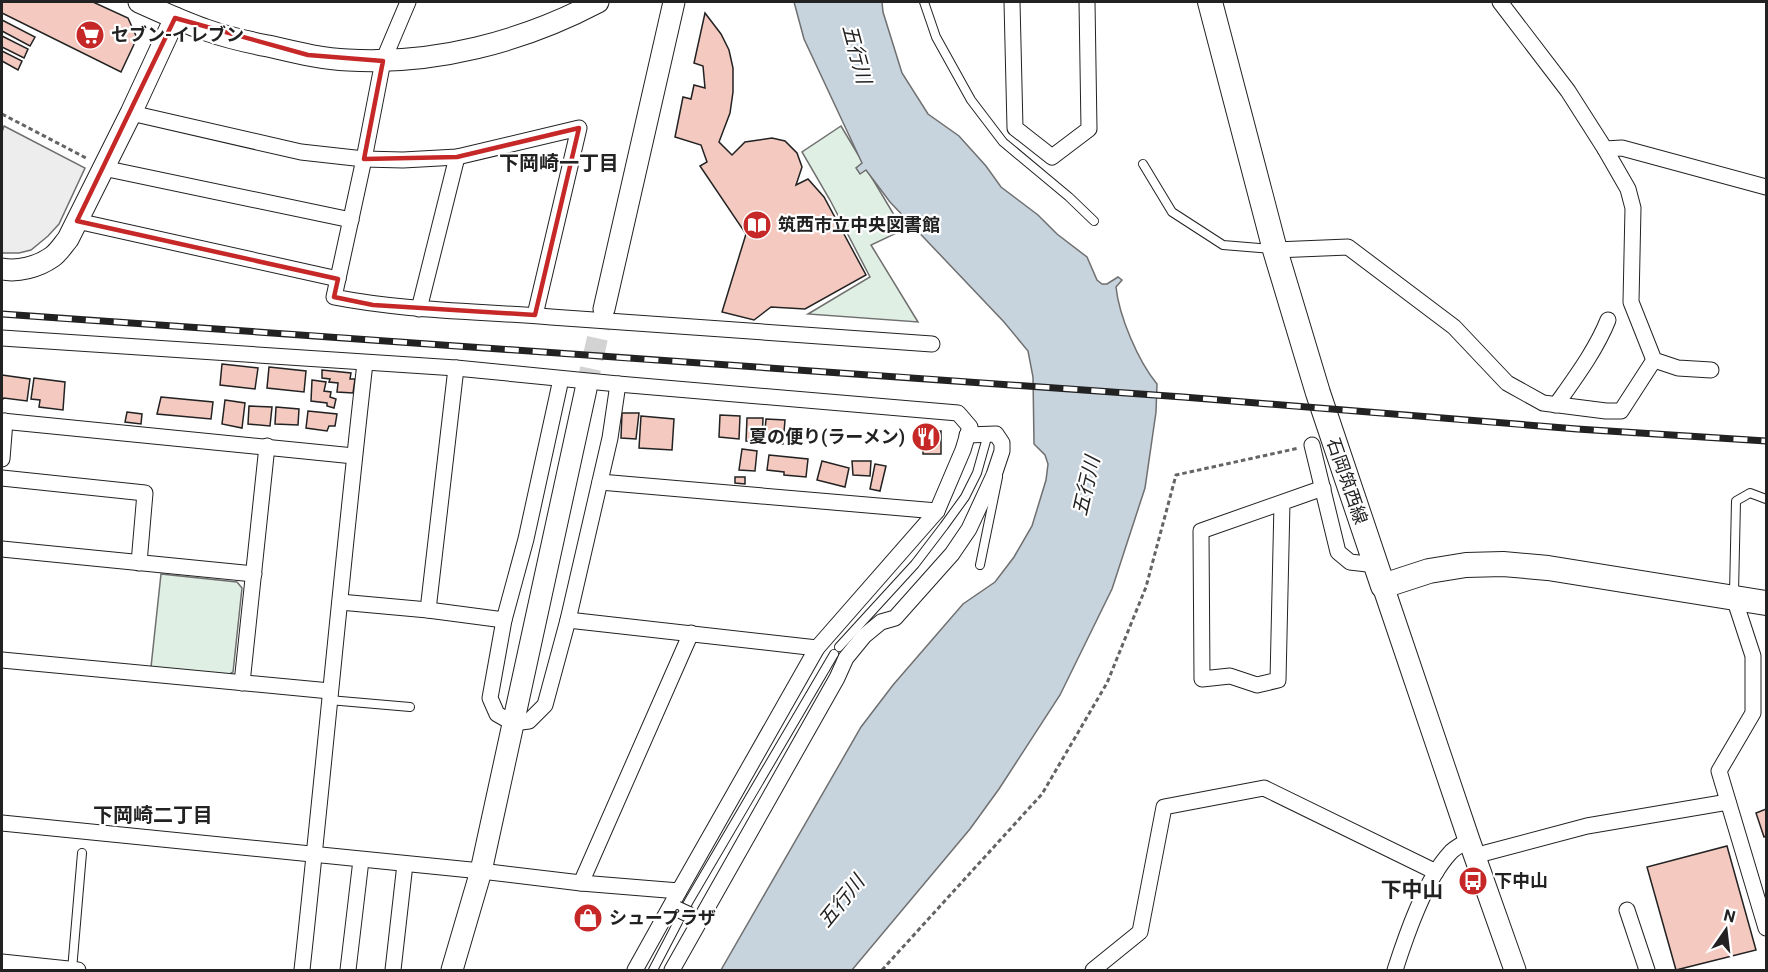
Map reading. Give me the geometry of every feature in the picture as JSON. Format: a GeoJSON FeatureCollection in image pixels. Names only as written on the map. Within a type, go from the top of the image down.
{"type":"FeatureCollection","features":[{"type":"Feature","properties":{"kind":"main road","name":"石岡筑西線"},"geometry":{"type":"LineString","coordinates":[[1210,2],[1275,250],[1324,412],[1379,575]]}},
{"type":"Feature","properties":{"kind":"main road"},"geometry":{"type":"LineString","coordinates":[[1379,575],[1466,565],[1503,564],[1548,568],[1767,603]]}},
{"type":"Feature","properties":{"kind":"street"},"geometry":{"type":"LineString","coordinates":[[139,2],[174,18],[225,36],[308,55],[347,60],[383,61],[443,55],[494,43],[538,30],[597,2]]}},
{"type":"Feature","properties":{"kind":"street"},"geometry":{"type":"LineString","coordinates":[[408,2],[383,61],[334,297],[373,305],[419,309],[535,315],[932,344]]}},
{"type":"Feature","properties":{"kind":"street"},"geometry":{"type":"LineString","coordinates":[[604,309],[674,2]]}},
{"type":"Feature","properties":{"kind":"street"},"geometry":{"type":"LineString","coordinates":[[1012,2],[1015,128],[1052,157],[1089,129],[1087,2]]}},
{"type":"Feature","properties":{"kind":"street"},"geometry":{"type":"LineString","coordinates":[[1500,2],[1568,91],[1628,189],[1633,208],[1631,302],[1654,360],[1678,368],[1711,370]]}},
{"type":"Feature","properties":{"kind":"street"},"geometry":{"type":"LineString","coordinates":[[2,269],[24,269],[52,257],[68,239],[98,164],[131,113],[174,18]]}},
{"type":"Feature","properties":{"kind":"street"},"geometry":{"type":"LineString","coordinates":[[131,113],[301,152],[364,159],[403,160],[456,157],[579,128],[535,315]]}},
{"type":"Feature","properties":{"kind":"street"},"geometry":{"type":"LineString","coordinates":[[1605,149],[1622,148],[1767,187]]}},
{"type":"Feature","properties":{"kind":"street"},"geometry":{"type":"LineString","coordinates":[[419,309],[456,157]]}},
{"type":"Feature","properties":{"kind":"street"},"geometry":{"type":"LineString","coordinates":[[98,164],[351,220]]}},
{"type":"Feature","properties":{"kind":"street"},"geometry":{"type":"LineString","coordinates":[[77,221],[338,279]]}},
{"type":"Feature","properties":{"kind":"street"},"geometry":{"type":"LineString","coordinates":[[1275,250],[1348,247],[1454,327],[1507,382],[1543,403],[1621,411],[1654,360]]}},
{"type":"Feature","properties":{"kind":"street"},"geometry":{"type":"LineString","coordinates":[[1556,405],[1603,334],[1608,320]]}},
{"type":"Feature","properties":{"kind":"street"},"geometry":{"type":"LineString","coordinates":[[2,338],[456,368],[958,413],[970,427],[963,450],[937,511],[822,642],[679,891],[684,912],[672,970]]}},
{"type":"Feature","properties":{"kind":"street"},"geometry":{"type":"LineString","coordinates":[[302,970],[365,363]]}},
{"type":"Feature","properties":{"kind":"street"},"geometry":{"type":"LineString","coordinates":[[428,610],[456,368]]}},
{"type":"Feature","properties":{"kind":"street"},"geometry":{"type":"LineString","coordinates":[[561,379],[526,539],[504,620],[490,698],[497,714],[513,723],[529,721],[545,705],[568,620],[600,482],[610,438],[618,384]]}},
{"type":"Feature","properties":{"kind":"street"},"geometry":{"type":"LineString","coordinates":[[452,970],[481,871],[586,389]]}},
{"type":"Feature","properties":{"kind":"street"},"geometry":{"type":"LineString","coordinates":[[2,459],[3,421],[354,456]]}},
{"type":"Feature","properties":{"kind":"street"},"geometry":{"type":"LineString","coordinates":[[635,970],[684,912],[837,678],[840,652],[880,622],[895,618],[952,554],[969,530],[994,475],[1002,443],[996,434],[967,435]]}},
{"type":"Feature","properties":{"kind":"street"},"geometry":{"type":"LineString","coordinates":[[1312,445],[1338,552],[1350,562],[1379,575],[1471,848],[1515,970]]}},
{"type":"Feature","properties":{"kind":"street"},"geometry":{"type":"LineString","coordinates":[[242,683],[267,446]]}},
{"type":"Feature","properties":{"kind":"street"},"geometry":{"type":"LineString","coordinates":[[2,478],[145,493],[139,563]]}},
{"type":"Feature","properties":{"kind":"street"},"geometry":{"type":"LineString","coordinates":[[600,482],[937,511]]}},
{"type":"Feature","properties":{"kind":"street"},"geometry":{"type":"LineString","coordinates":[[1282,503],[1278,680],[1257,685],[1230,676],[1202,679],[1201,531],[1323,488]]}},
{"type":"Feature","properties":{"kind":"street"},"geometry":{"type":"LineString","coordinates":[[2,549],[254,574]]}},
{"type":"Feature","properties":{"kind":"street"},"geometry":{"type":"LineString","coordinates":[[1734,598],[1753,656],[1753,713],[1719,771],[1767,928]]}},
{"type":"Feature","properties":{"kind":"street"},"geometry":{"type":"LineString","coordinates":[[340,602],[504,620]]}},
{"type":"Feature","properties":{"kind":"street"},"geometry":{"type":"LineString","coordinates":[[568,620],[691,633],[822,642],[840,652]]}},
{"type":"Feature","properties":{"kind":"street"},"geometry":{"type":"LineString","coordinates":[[581,883],[691,633]]}},
{"type":"Feature","properties":{"kind":"street"},"geometry":{"type":"LineString","coordinates":[[2,660],[242,683],[330,695]]}},
{"type":"Feature","properties":{"kind":"street"},"geometry":{"type":"LineString","coordinates":[[1093,970],[1140,932],[1164,807],[1264,788],[1437,872]]}},
{"type":"Feature","properties":{"kind":"street"},"geometry":{"type":"LineString","coordinates":[[1395,970],[1407,934],[1437,872],[1450,852],[1728,802]]}},
{"type":"Feature","properties":{"kind":"street"},"geometry":{"type":"LineString","coordinates":[[2,823],[581,883],[679,891]]}},
{"type":"Feature","properties":{"kind":"street"},"geometry":{"type":"LineString","coordinates":[[348,970],[361,860]]}},
{"type":"Feature","properties":{"kind":"street"},"geometry":{"type":"LineString","coordinates":[[393,970],[405,864]]}},
{"type":"Feature","properties":{"kind":"street"},"geometry":{"type":"LineString","coordinates":[[1627,910],[1647,970]]}},
{"type":"Feature","properties":{"kind":"street"},"geometry":{"type":"LineString","coordinates":[[2,963],[78,970]]}},
{"type":"Feature","properties":{"kind":"lane"},"geometry":{"type":"LineString","coordinates":[[924,2],[936,38],[971,100],[1003,142],[1095,221]]}},
{"type":"Feature","properties":{"kind":"lane"},"geometry":{"type":"LineString","coordinates":[[1143,164],[1172,212],[1223,245],[1275,250]]}},
{"type":"Feature","properties":{"kind":"lane"},"geometry":{"type":"LineString","coordinates":[[653,970],[690,901],[840,652],[915,564],[969,489],[977,472],[986,441]]}},
{"type":"Feature","properties":{"kind":"lane"},"geometry":{"type":"LineString","coordinates":[[980,565],[997,486],[999,458]]}},
{"type":"Feature","properties":{"kind":"lane"},"geometry":{"type":"LineString","coordinates":[[1734,598],[1736,501],[1750,493],[1767,499]]}},
{"type":"Feature","properties":{"kind":"lane"},"geometry":{"type":"LineString","coordinates":[[330,695],[410,707]]}},
{"type":"Feature","properties":{"kind":"lane"},"geometry":{"type":"LineString","coordinates":[[72,970],[82,853]]}},
{"type":"Feature","properties":{"kind":"path"},"geometry":{"type":"LineString","coordinates":[[2,114],[98,164]]}},
{"type":"Feature","properties":{"kind":"path"},"geometry":{"type":"LineString","coordinates":[[882,970],[1042,794],[1107,683],[1146,587],[1176,475],[1312,445]]}},
{"type":"Feature","properties":{"kind":"highlighted area"},"geometry":{"type":"Polygon","coordinates":[[[175,18],[308,55],[383,61],[364,159],[457,157],[579,128],[535,315],[373,305],[334,297],[338,279],[77,221],[175,18]]]}},
{"type":"Feature","properties":{"kind":"green space"},"geometry":{"type":"Polygon","coordinates":[[[841,126],[903,230],[871,245],[918,322],[808,314],[870,277],[802,152],[841,126]]]}},
{"type":"Feature","properties":{"kind":"green space"},"geometry":{"type":"Polygon","coordinates":[[[161,574],[237,582],[242,588],[233,672],[228,675],[151,667],[161,574]]]}},
{"type":"Feature","properties":{"kind":"shaded area"},"geometry":{"type":"Polygon","coordinates":[[[4,126],[85,168],[59,224],[31,250],[19,253],[2,253],[2,132],[4,126]]]}},
{"type":"Feature","properties":{"kind":"water","name":"五行川"},"geometry":{"type":"Polygon","coordinates":[[[794,2],[882,2],[902,73],[928,114],[959,136],[1001,187],[1087,257],[1097,280],[1102,284],[1107,284],[1118,277],[1122,280],[1116,287],[1121,311],[1136,351],[1157,384],[1156,412],[1145,488],[1112,589],[1060,695],[970,829],[852,970],[721,970],[861,727],[893,685],[963,604],[995,582],[1014,557],[1032,526],[1046,480],[1048,464],[1045,455],[1034,444],[1033,377],[1028,351],[1004,322],[890,202],[866,170],[860,174],[856,168],[862,163],[804,39],[794,2]]]}},
{"type":"Feature","properties":{"kind":"building","name":"セブン-イレブン"},"geometry":{"type":"Polygon","coordinates":[[[2,2],[93,2],[128,18],[137,38],[121,72],[2,13],[2,2]]]}},
{"type":"Feature","properties":{"kind":"building"},"geometry":{"type":"Polygon","coordinates":[[[705,13],[721,34],[729,50],[733,68],[730,113],[719,142],[732,155],[745,142],[772,138],[785,141],[797,153],[802,167],[796,185],[808,179],[824,197],[866,275],[805,309],[771,307],[754,320],[722,312],[746,234],[700,166],[707,162],[701,145],[675,137],[683,97],[691,99],[694,85],[705,88],[703,66],[694,63],[705,13]]]}},
{"type":"Feature","properties":{"kind":"building"},"geometry":{"type":"Polygon","coordinates":[[[2,20],[35,37],[30,46],[2,31],[2,20]]]}},
{"type":"Feature","properties":{"kind":"building"},"geometry":{"type":"Polygon","coordinates":[[[2,36],[28,49],[24,58],[2,47],[2,36]]]}},
{"type":"Feature","properties":{"kind":"building"},"geometry":{"type":"Polygon","coordinates":[[[2,51],[22,61],[18,70],[2,61],[2,51]]]}},
{"type":"Feature","properties":{"kind":"building"},"geometry":{"type":"Polygon","coordinates":[[[222,364],[258,368],[255,389],[220,385],[222,364]]]}},
{"type":"Feature","properties":{"kind":"building"},"geometry":{"type":"Polygon","coordinates":[[[269,367],[306,371],[304,392],[267,388],[269,367]]]}},
{"type":"Feature","properties":{"kind":"building"},"geometry":{"type":"Polygon","coordinates":[[[322,370],[351,373],[350,379],[355,379],[353,393],[337,392],[338,383],[322,378],[322,370]]]}},
{"type":"Feature","properties":{"kind":"building"},"geometry":{"type":"Polygon","coordinates":[[[2,375],[30,379],[27,401],[4,398],[2,400],[2,375]]]}},
{"type":"Feature","properties":{"kind":"building"},"geometry":{"type":"Polygon","coordinates":[[[34,378],[65,382],[63,410],[39,407],[40,400],[31,399],[34,378]]]}},
{"type":"Feature","properties":{"kind":"building"},"geometry":{"type":"Polygon","coordinates":[[[312,380],[326,382],[324,391],[331,392],[330,397],[336,399],[334,408],[327,406],[327,403],[311,401],[312,380]]]}},
{"type":"Feature","properties":{"kind":"building"},"geometry":{"type":"Polygon","coordinates":[[[161,397],[213,402],[211,419],[157,414],[161,397]]]}},
{"type":"Feature","properties":{"kind":"building"},"geometry":{"type":"Polygon","coordinates":[[[225,400],[245,403],[242,428],[222,424],[225,400]]]}},
{"type":"Feature","properties":{"kind":"building"},"geometry":{"type":"Polygon","coordinates":[[[249,406],[272,407],[270,426],[248,424],[249,406]]]}},
{"type":"Feature","properties":{"kind":"building"},"geometry":{"type":"Polygon","coordinates":[[[276,407],[299,409],[298,425],[275,424],[276,407]]]}},
{"type":"Feature","properties":{"kind":"building"},"geometry":{"type":"Polygon","coordinates":[[[308,411],[337,414],[335,426],[329,426],[327,431],[306,428],[308,411]]]}},
{"type":"Feature","properties":{"kind":"building"},"geometry":{"type":"Polygon","coordinates":[[[127,412],[142,414],[141,424],[125,422],[127,412]]]}},
{"type":"Feature","properties":{"kind":"building"},"geometry":{"type":"Polygon","coordinates":[[[622,413],[639,413],[636,439],[621,438],[622,413]]]}},
{"type":"Feature","properties":{"kind":"building"},"geometry":{"type":"Polygon","coordinates":[[[720,415],[740,416],[739,439],[719,437],[720,415]]]}},
{"type":"Feature","properties":{"kind":"building"},"geometry":{"type":"Polygon","coordinates":[[[641,416],[674,419],[672,450],[639,448],[641,416]]]}},
{"type":"Feature","properties":{"kind":"building"},"geometry":{"type":"Polygon","coordinates":[[[747,418],[763,418],[762,442],[746,441],[747,418]]]}},
{"type":"Feature","properties":{"kind":"building"},"geometry":{"type":"Polygon","coordinates":[[[766,419],[785,420],[783,444],[764,441],[766,419]]]}},
{"type":"Feature","properties":{"kind":"building"},"geometry":{"type":"Polygon","coordinates":[[[923,431],[941,431],[941,454],[923,454],[923,431]]]}},
{"type":"Feature","properties":{"kind":"building"},"geometry":{"type":"Polygon","coordinates":[[[742,449],[757,451],[755,471],[739,470],[742,449]]]}},
{"type":"Feature","properties":{"kind":"building"},"geometry":{"type":"Polygon","coordinates":[[[769,455],[808,459],[806,477],[784,475],[784,472],[767,470],[769,455]]]}},
{"type":"Feature","properties":{"kind":"building"},"geometry":{"type":"Polygon","coordinates":[[[822,461],[849,468],[845,487],[817,480],[822,461]]]}},
{"type":"Feature","properties":{"kind":"building"},"geometry":{"type":"Polygon","coordinates":[[[852,461],[871,461],[870,476],[853,475],[852,461]]]}},
{"type":"Feature","properties":{"kind":"building"},"geometry":{"type":"Polygon","coordinates":[[[875,464],[886,466],[880,491],[870,489],[875,464]]]}},
{"type":"Feature","properties":{"kind":"building"},"geometry":{"type":"Polygon","coordinates":[[[735,477],[745,477],[745,484],[735,483],[735,477]]]}},
{"type":"Feature","properties":{"kind":"building"},"geometry":{"type":"Polygon","coordinates":[[[1766,809],[1766,836],[1764,837],[1756,813],[1766,809]]]}},
{"type":"Feature","properties":{"kind":"building"},"geometry":{"type":"Polygon","coordinates":[[[1727,846],[1756,950],[1676,970],[1647,867],[1727,846]]]}},
{"type":"Feature","properties":{"kind":"tunnel"},"geometry":{"type":"LineString","coordinates":[[586,389],[604,309]]}},
{"type":"Feature","properties":{"kind":"railway"},"geometry":{"type":"LineString","coordinates":[[2,314],[1183,397],[1577,429],[1766,441]]}},
{"type":"Feature","properties":{"kind":"place","name":"セブン-イレブン"},"geometry":{"type":"Point","coordinates":[90,35]}},
{"type":"Feature","properties":{"kind":"place","name":"筑西市立中央図書館"},"geometry":{"type":"Point","coordinates":[757,225]}},
{"type":"Feature","properties":{"kind":"place","name":"夏の便り(ラーメン)"},"geometry":{"type":"Point","coordinates":[926,437]}},
{"type":"Feature","properties":{"kind":"place","name":"下中山"},"geometry":{"type":"Point","coordinates":[1473,881]}},
{"type":"Feature","properties":{"kind":"place","name":"シュープラザ"},"geometry":{"type":"Point","coordinates":[588,918]}},
{"type":"Feature","properties":{"kind":"district","name":"下岡崎一丁目"},"geometry":{"type":"Point","coordinates":[559,163]}},
{"type":"Feature","properties":{"kind":"district","name":"下岡崎二丁目"},"geometry":{"type":"Point","coordinates":[153,815]}},
{"type":"Feature","properties":{"kind":"district","name":"下中山"},"geometry":{"type":"Point","coordinates":[1412,890]}}]}
